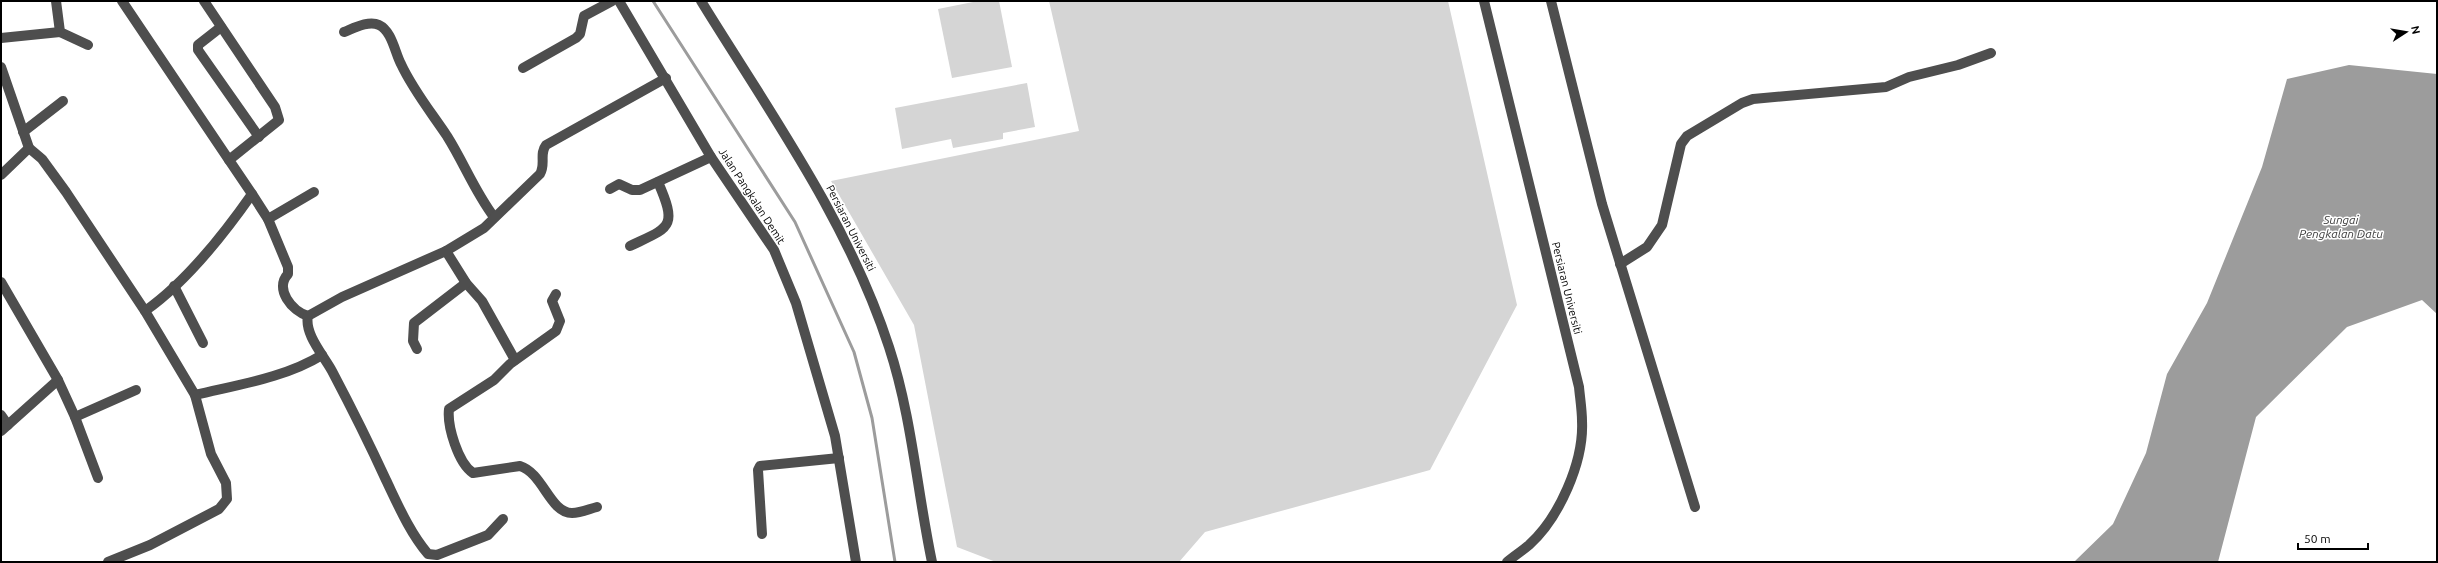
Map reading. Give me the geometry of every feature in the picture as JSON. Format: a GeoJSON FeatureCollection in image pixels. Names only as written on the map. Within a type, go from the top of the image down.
{"type":"FeatureCollection","features":[{"type":"Feature","properties":{"kind":"street"},"geometry":{"type":"LineString","coordinates":[[56,1],[60,32]]}},
{"type":"Feature","properties":{"kind":"street"},"geometry":{"type":"LineString","coordinates":[[122,1],[268,219],[288,267],[288,274],[284,279],[283,284],[285,295],[291,308],[308,316]]}},
{"type":"Feature","properties":{"kind":"street"},"geometry":{"type":"LineString","coordinates":[[204,1],[280,116],[279,120],[229,160]]}},
{"type":"Feature","properties":{"kind":"street"},"geometry":{"type":"LineString","coordinates":[[523,68],[576,38],[580,34],[584,16],[612,1]]}},
{"type":"Feature","properties":{"kind":"street","name":"Jalan Pangkalan Demit"},"geometry":{"type":"LineString","coordinates":[[619,1],[666,78],[711,157],[774,250],[796,303],[816,365],[839,458],[856,562]]}},
{"type":"Feature","properties":{"kind":"street","name":"Persiaran Universiti"},"geometry":{"type":"LineString","coordinates":[[701,1],[823,198],[858,264],[889,347],[904,405],[932,562]]}},
{"type":"Feature","properties":{"kind":"street","name":"Persiaran Universiti"},"geometry":{"type":"LineString","coordinates":[[1484,1],[1579,387],[1582,422],[1579,451],[1568,489],[1551,517],[1530,544],[1506,562]]}},
{"type":"Feature","properties":{"kind":"street"},"geometry":{"type":"LineString","coordinates":[[1551,1],[1602,204],[1695,507]]}},
{"type":"Feature","properties":{"kind":"street"},"geometry":{"type":"LineString","coordinates":[[344,32],[375,23],[381,26],[428,111],[447,137],[476,192],[494,217]]}},
{"type":"Feature","properties":{"kind":"street"},"geometry":{"type":"LineString","coordinates":[[222,28],[198,45],[198,50],[259,137]]}},
{"type":"Feature","properties":{"kind":"street"},"geometry":{"type":"LineString","coordinates":[[1,38],[60,32],[88,45]]}},
{"type":"Feature","properties":{"kind":"street"},"geometry":{"type":"LineString","coordinates":[[1620,264],[1647,247],[1662,225],[1672,177],[1684,140],[1742,103],[1769,97],[1886,87],[1909,77],[1958,65],[1991,53]]}},
{"type":"Feature","properties":{"kind":"street"},"geometry":{"type":"LineString","coordinates":[[1,67],[29,148],[42,159],[58,181],[145,311],[195,395],[211,454],[226,483],[227,499],[219,509],[150,545],[108,562]]}},
{"type":"Feature","properties":{"kind":"street"},"geometry":{"type":"LineString","coordinates":[[308,316],[342,297],[446,251],[484,228],[540,174],[544,164],[542,151],[546,145],[666,78]]}},
{"type":"Feature","properties":{"kind":"street"},"geometry":{"type":"LineString","coordinates":[[23,132],[63,101]]}},
{"type":"Feature","properties":{"kind":"street"},"geometry":{"type":"LineString","coordinates":[[1,175],[29,148]]}},
{"type":"Feature","properties":{"kind":"street"},"geometry":{"type":"LineString","coordinates":[[610,189],[619,184],[636,191],[711,157]]}},
{"type":"Feature","properties":{"kind":"street"},"geometry":{"type":"LineString","coordinates":[[630,246],[667,226],[668,216],[665,198],[658,182]]}},
{"type":"Feature","properties":{"kind":"street"},"geometry":{"type":"LineString","coordinates":[[268,219],[314,192]]}},
{"type":"Feature","properties":{"kind":"street"},"geometry":{"type":"LineString","coordinates":[[145,311],[159,302],[219,237],[252,194]]}},
{"type":"Feature","properties":{"kind":"street"},"geometry":{"type":"LineString","coordinates":[[446,251],[466,283],[482,301],[515,360]]}},
{"type":"Feature","properties":{"kind":"street"},"geometry":{"type":"LineString","coordinates":[[1,282],[58,380],[75,417],[98,478]]}},
{"type":"Feature","properties":{"kind":"street"},"geometry":{"type":"LineString","coordinates":[[417,349],[413,341],[414,324],[466,283]]}},
{"type":"Feature","properties":{"kind":"street"},"geometry":{"type":"LineString","coordinates":[[174,286],[203,343]]}},
{"type":"Feature","properties":{"kind":"street"},"geometry":{"type":"LineString","coordinates":[[556,294],[552,302],[560,326],[556,331],[515,360],[494,380],[449,409],[449,424],[464,465],[473,473],[520,466],[528,468],[558,507],[565,512],[581,512],[597,507]]}},
{"type":"Feature","properties":{"kind":"street"},"geometry":{"type":"LineString","coordinates":[[308,316],[307,321],[310,331],[322,355],[345,395],[407,522],[428,554],[437,556],[488,535],[503,519]]}},
{"type":"Feature","properties":{"kind":"street"},"geometry":{"type":"LineString","coordinates":[[195,395],[271,376],[311,361],[322,355]]}},
{"type":"Feature","properties":{"kind":"street"},"geometry":{"type":"LineString","coordinates":[[1,415],[4,428],[58,380]]}},
{"type":"Feature","properties":{"kind":"street"},"geometry":{"type":"LineString","coordinates":[[75,417],[136,390]]}},
{"type":"Feature","properties":{"kind":"street"},"geometry":{"type":"LineString","coordinates":[[762,534],[758,470],[760,466],[839,458]]}},
{"type":"Feature","properties":{"kind":"shaded area"},"geometry":{"type":"Polygon","coordinates":[[[978,1],[999,1],[1012,67],[952,78],[938,9],[978,1]]]}},
{"type":"Feature","properties":{"kind":"shaded area"},"geometry":{"type":"Polygon","coordinates":[[[1049,1],[1448,1],[1517,305],[1430,470],[1205,532],[1179,562],[996,562],[957,547],[914,325],[831,181],[1079,131],[1049,1]]]}},
{"type":"Feature","properties":{"kind":"shaded area"},"geometry":{"type":"Polygon","coordinates":[[[1027,83],[1035,127],[1003,133],[1003,139],[953,148],[951,139],[902,149],[895,108],[1027,83]]]}},
{"type":"Feature","properties":{"kind":"water","name":"Sungai Pengkalan Datu"},"geometry":{"type":"Polygon","coordinates":[[[2349,65],[2437,74],[2437,314],[2422,300],[2347,327],[2256,417],[2218,562],[2074,562],[2113,524],[2146,453],[2167,374],[2207,303],[2262,167],[2287,79],[2349,65]]]}},
{"type":"Feature","properties":{"kind":"waterway"},"geometry":{"type":"LineString","coordinates":[[653,1],[795,222],[854,352],[872,418],[895,562]]}}]}
